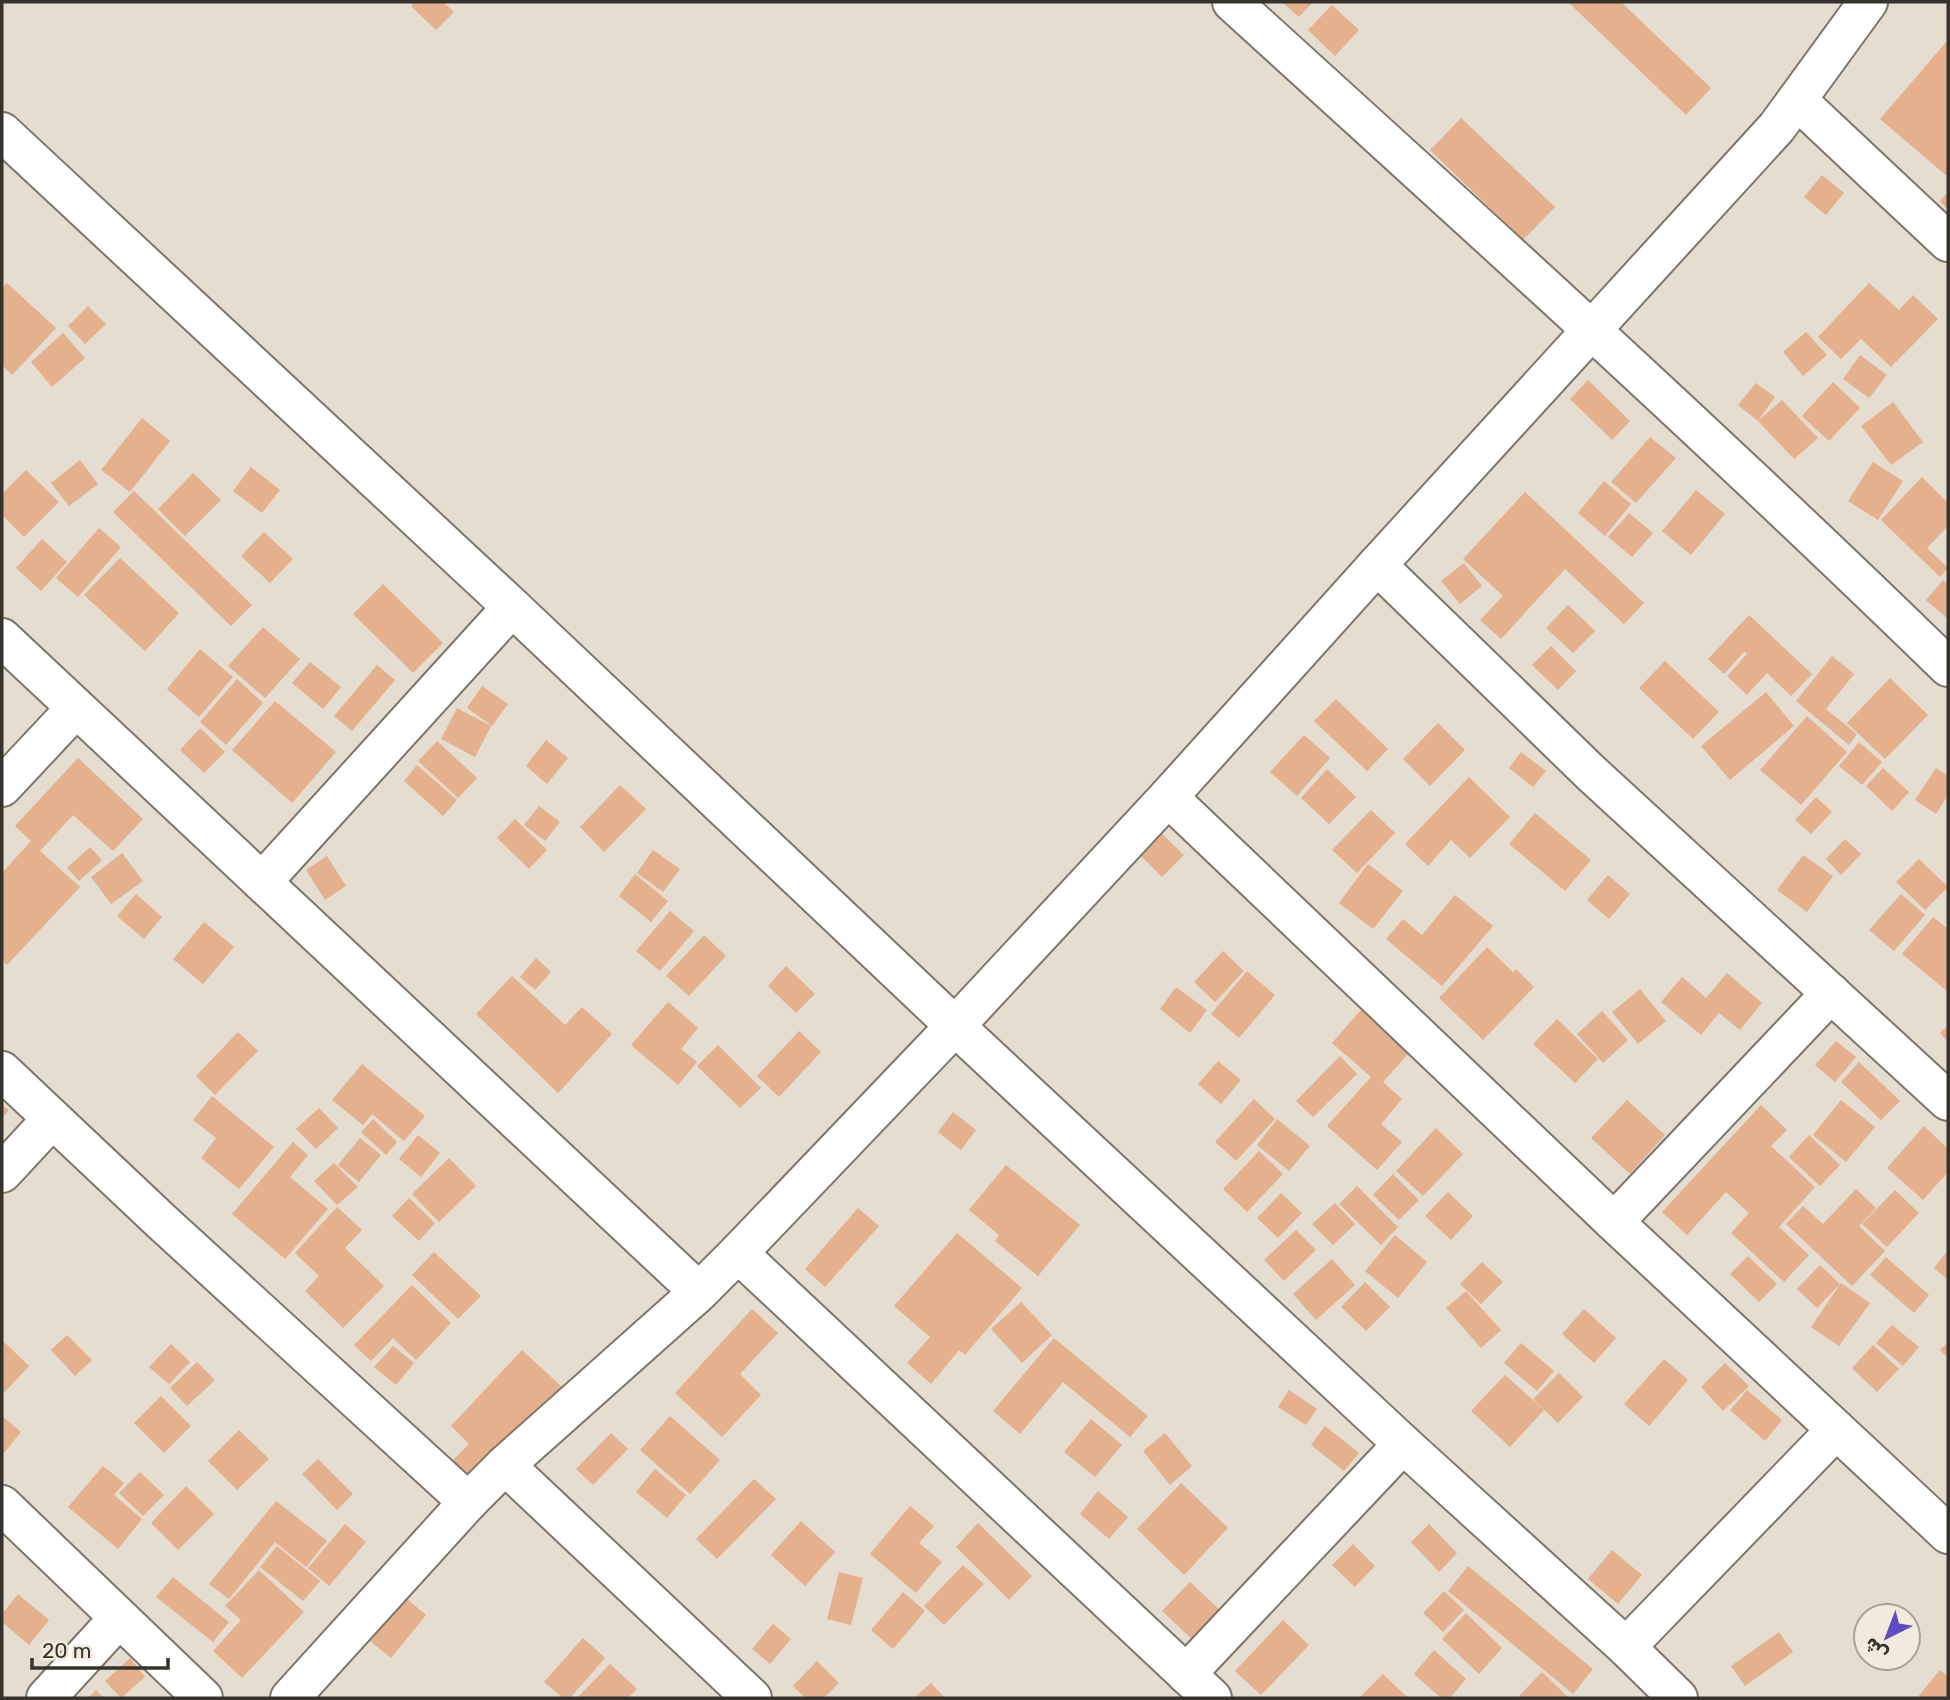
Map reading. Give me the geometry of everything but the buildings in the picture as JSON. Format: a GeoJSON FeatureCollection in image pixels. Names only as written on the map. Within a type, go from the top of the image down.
{"type":"FeatureCollection","features":[{"type":"Feature","properties":{"kind":"street"},"geometry":{"type":"LineString","coordinates":[[1232,2],[1806,528],[1948,667]]}},
{"type":"Feature","properties":{"kind":"street"},"geometry":{"type":"LineString","coordinates":[[290,1698],[468,1502],[505,1465],[699,1292],[955,1026],[1168,797],[1777,127],[1868,2]]}},
{"type":"Feature","properties":{"kind":"street"},"geometry":{"type":"LineString","coordinates":[[1797,100],[1948,242]]}},
{"type":"Feature","properties":{"kind":"street"},"geometry":{"type":"LineString","coordinates":[[2,132],[512,607],[955,1026],[1678,1698]]}},
{"type":"Feature","properties":{"kind":"street"},"geometry":{"type":"LineString","coordinates":[[1377,565],[1591,773],[1948,1101]]}},
{"type":"Feature","properties":{"kind":"street"},"geometry":{"type":"LineString","coordinates":[[262,882],[512,607]]}},
{"type":"Feature","properties":{"kind":"street"},"geometry":{"type":"LineString","coordinates":[[2,638],[699,1292]]}},
{"type":"Feature","properties":{"kind":"street"},"geometry":{"type":"LineString","coordinates":[[2,787],[76,708]]}},
{"type":"Feature","properties":{"kind":"street"},"geometry":{"type":"LineString","coordinates":[[1168,797],[1614,1222],[1948,1534]]}},
{"type":"Feature","properties":{"kind":"street"},"geometry":{"type":"LineString","coordinates":[[1614,1222],[1830,993]]}},
{"type":"Feature","properties":{"kind":"street"},"geometry":{"type":"LineString","coordinates":[[2,1071],[468,1502]]}},
{"type":"Feature","properties":{"kind":"street"},"geometry":{"type":"LineString","coordinates":[[2,1173],[52,1119]]}},
{"type":"Feature","properties":{"kind":"street"},"geometry":{"type":"LineString","coordinates":[[738,1253],[1199,1686],[1403,1444]]}},
{"type":"Feature","properties":{"kind":"street"},"geometry":{"type":"LineString","coordinates":[[1626,1647],[1836,1430]]}},
{"type":"Feature","properties":{"kind":"street"},"geometry":{"type":"LineString","coordinates":[[505,1465],[752,1698]]}},
{"type":"Feature","properties":{"kind":"street"},"geometry":{"type":"LineString","coordinates":[[2,1505],[203,1698]]}},
{"type":"Feature","properties":{"kind":"street"},"geometry":{"type":"LineString","coordinates":[[46,1698],[119,1618]]}}]}
